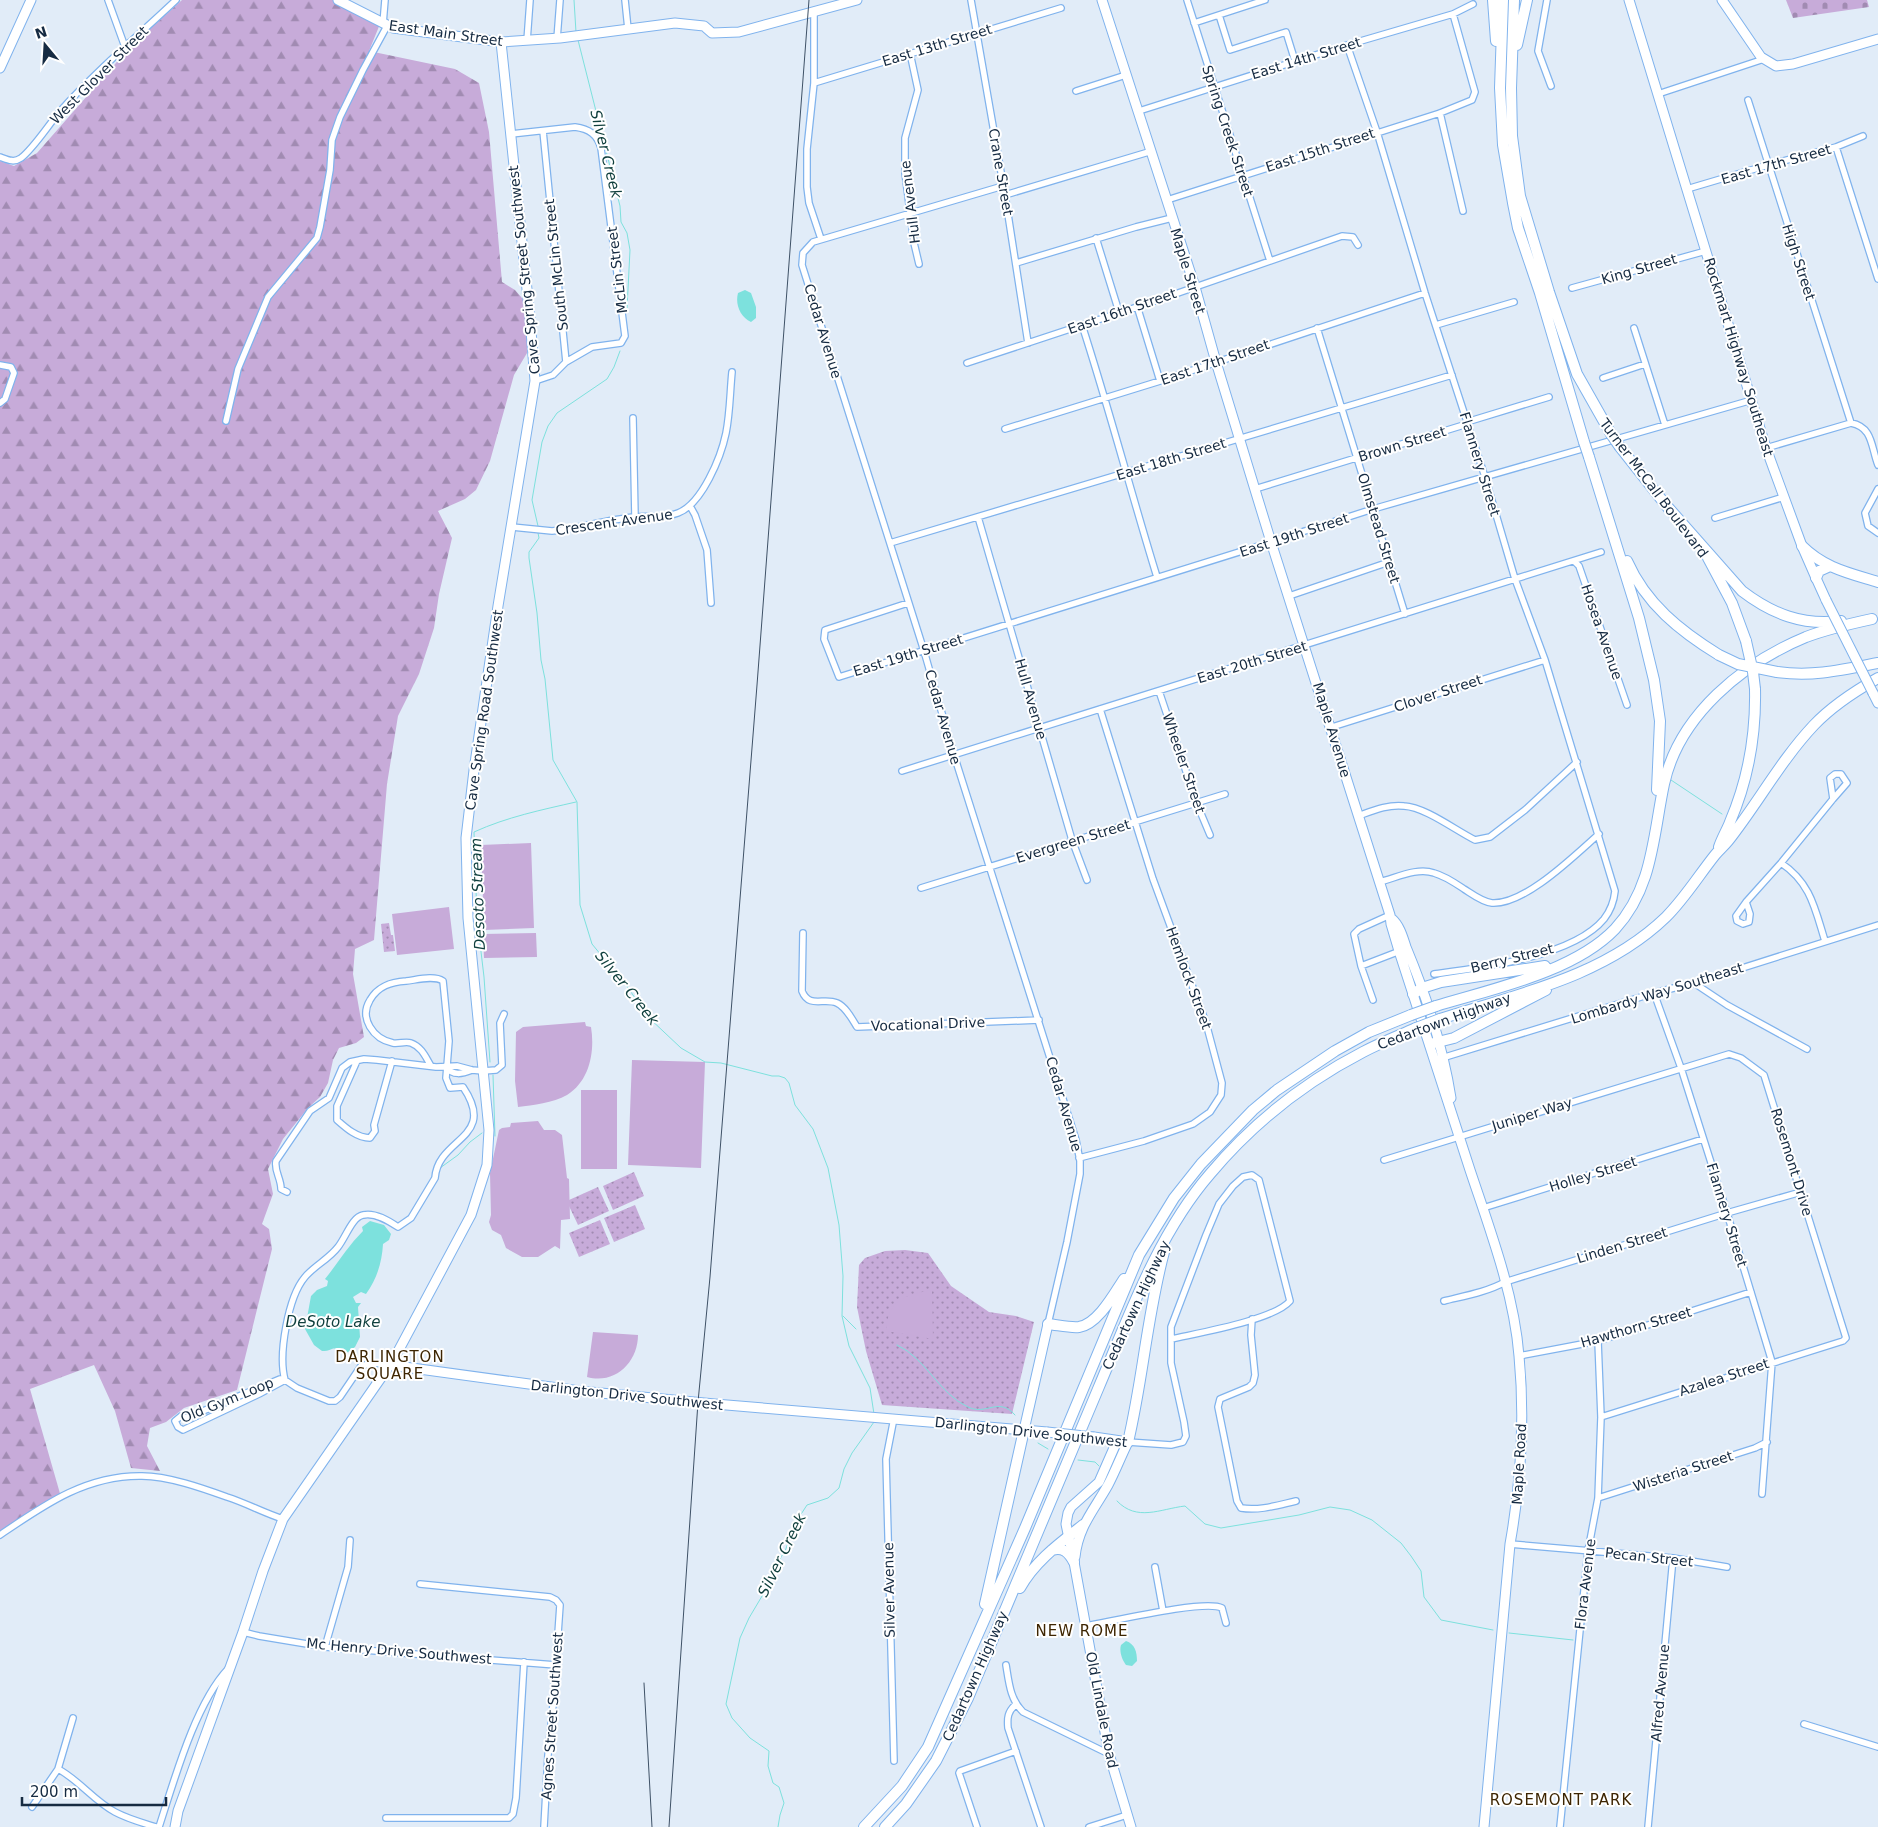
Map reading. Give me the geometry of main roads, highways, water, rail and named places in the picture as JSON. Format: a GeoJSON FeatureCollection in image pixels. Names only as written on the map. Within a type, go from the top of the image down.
{"type":"FeatureCollection","features":[{"type":"Feature","properties":{"kind":"highway"},"geometry":{"type":"LineString","coordinates":[[1493,0],[1500,88]]}},
{"type":"Feature","properties":{"kind":"highway","name":"Turner McCall Boulevard"},"geometry":{"type":"LineString","coordinates":[[1503,0],[1500,88],[1503,145],[1518,228],[1540,293],[1638,618],[1659,702],[1660,763],[1645,878]]}},
{"type":"Feature","properties":{"kind":"highway","name":"Turner McCall Boulevard"},"geometry":{"type":"LineString","coordinates":[[1514,0],[1511,88],[1512,136],[1520,196],[1549,292],[1577,374],[1620,448],[1666,505],[1674,518],[1706,555],[1715,569],[1732,603],[1746,641],[1755,689],[1754,728],[1747,770],[1730,822],[1716,854]]}},
{"type":"Feature","properties":{"kind":"highway"},"geometry":{"type":"LineString","coordinates":[[1512,65],[1527,0]]}},
{"type":"Feature","properties":{"kind":"highway"},"geometry":{"type":"LineString","coordinates":[[1666,505],[1742,591],[1766,608],[1796,620],[1812,622],[1829,623],[1875,619]]}},
{"type":"Feature","properties":{"kind":"highway"},"geometry":{"type":"LineString","coordinates":[[1606,512],[1632,572],[1657,607],[1686,633],[1719,655],[1738,664],[1799,675],[1818,674],[1878,664]]}},
{"type":"Feature","properties":{"kind":"highway"},"geometry":{"type":"LineString","coordinates":[[1802,546],[1817,560],[1878,582]]}},
{"type":"Feature","properties":{"kind":"highway"},"geometry":{"type":"LineString","coordinates":[[1816,578],[1819,571],[1830,566]]}},
{"type":"Feature","properties":{"kind":"highway"},"geometry":{"type":"LineString","coordinates":[[1645,878],[1664,783],[1670,764],[1677,745],[1707,706],[1736,678],[1781,649],[1815,634],[1875,619]]}},
{"type":"Feature","properties":{"kind":"highway"},"geometry":{"type":"LineString","coordinates":[[1716,854],[1728,841],[1814,725],[1853,694],[1878,678]]}},
{"type":"Feature","properties":{"kind":"highway","name":"Cedartown Highway"},"geometry":{"type":"LineString","coordinates":[[885,1827],[906,1804],[936,1761],[968,1698],[1137,1296],[1186,1205],[1210,1174],[1260,1123],[1305,1087],[1335,1067],[1427,1021],[1571,976],[1595,966],[1626,948],[1660,921],[1699,877],[1716,854]]}},
{"type":"Feature","properties":{"kind":"highway","name":"Cedartown Highway"},"geometry":{"type":"LineString","coordinates":[[864,1827],[902,1786],[928,1747],[1029,1519],[1139,1255],[1174,1198],[1201,1164],[1253,1110],[1277,1090],[1358,1038],[1411,1015],[1529,977],[1577,958],[1597,945],[1629,912],[1645,878]]}},
{"type":"Feature","properties":{"kind":"highway"},"geometry":{"type":"LineString","coordinates":[[1418,991],[1441,982],[1545,966],[1577,958]]}},
{"type":"Feature","properties":{"kind":"highway"},"geometry":{"type":"LineString","coordinates":[[1434,1043],[1454,1038],[1571,976]]}},
{"type":"Feature","properties":{"kind":"highway"},"geometry":{"type":"LineString","coordinates":[[1128,1442],[1145,1353],[1149,1318],[1169,1234]]}},
{"type":"Feature","properties":{"kind":"highway"},"geometry":{"type":"LineString","coordinates":[[1048,1324],[1080,1327],[1098,1316],[1139,1255]]}},
{"type":"Feature","properties":{"kind":"highway"},"geometry":{"type":"LineString","coordinates":[[981,1626],[1024,1430]]}},
{"type":"Feature","properties":{"kind":"highway"},"geometry":{"type":"LineString","coordinates":[[1007,1605],[1033,1568],[1083,1525]]}},
{"type":"Feature","properties":{"kind":"highway"},"geometry":{"type":"LineString","coordinates":[[1051,1551],[1057,1548],[1063,1549],[1068,1552],[1074,1562]]}},
{"type":"Feature","properties":{"kind":"water"},"geometry":{"type":"Polygon","coordinates":[[[745,290],[751,293],[756,307],[756,318],[751,322],[741,314],[738,306],[738,293],[745,290]]]}},
{"type":"Feature","properties":{"kind":"water","name":"DeSoto Lake"},"geometry":{"type":"Polygon","coordinates":[[[370,1221],[384,1225],[391,1234],[389,1240],[383,1244],[378,1270],[370,1288],[366,1294],[361,1292],[353,1297],[356,1303],[361,1303],[358,1307],[360,1337],[355,1347],[344,1355],[335,1348],[322,1351],[314,1345],[305,1329],[311,1296],[317,1290],[327,1286],[328,1281],[325,1279],[363,1231],[362,1227],[370,1221]]]}},
{"type":"Feature","properties":{"kind":"water"},"geometry":{"type":"Polygon","coordinates":[[[1126,1641],[1132,1644],[1136,1652],[1137,1661],[1132,1666],[1126,1665],[1121,1655],[1121,1645],[1126,1641]]]}},
{"type":"Feature","properties":{"kind":"waterway","name":"Silver Creek"},"geometry":{"type":"LineString","coordinates":[[574,0],[576,32]]}},
{"type":"Feature","properties":{"kind":"waterway","name":"Silver Creek"},"geometry":{"type":"LineString","coordinates":[[578,40],[620,206],[621,222],[627,233],[630,250],[627,309]]}},
{"type":"Feature","properties":{"kind":"waterway","name":"Silver Creek"},"geometry":{"type":"LineString","coordinates":[[538,526],[532,500],[542,442],[548,426],[557,413],[607,379],[620,351]]}},
{"type":"Feature","properties":{"kind":"waterway","name":"Silver Creek"},"geometry":{"type":"LineString","coordinates":[[538,533],[539,538],[529,552],[529,558],[545,679],[553,760],[577,802],[580,905],[592,944],[629,989],[647,1016],[681,1048],[705,1062],[721,1063],[772,1076],[779,1076],[785,1078],[789,1083],[795,1105],[813,1129],[828,1168],[839,1225],[843,1276],[842,1316],[849,1346],[870,1388],[874,1414]]}},
{"type":"Feature","properties":{"kind":"waterway"},"geometry":{"type":"LineString","coordinates":[[1671,780],[1722,814]]}},
{"type":"Feature","properties":{"kind":"waterway","name":"Desoto Stream"},"geometry":{"type":"LineString","coordinates":[[490,1062],[484,977],[477,918],[474,832],[512,818],[576,802]]}},
{"type":"Feature","properties":{"kind":"waterway","name":"Desoto Stream"},"geometry":{"type":"LineString","coordinates":[[493,1075],[495,1136]]}},
{"type":"Feature","properties":{"kind":"waterway","name":"Desoto Stream"},"geometry":{"type":"LineString","coordinates":[[440,1168],[458,1155],[482,1133]]}},
{"type":"Feature","properties":{"kind":"waterway"},"geometry":{"type":"LineString","coordinates":[[843,1316],[856,1329]]}},
{"type":"Feature","properties":{"kind":"waterway"},"geometry":{"type":"LineString","coordinates":[[897,1345],[916,1358],[949,1394],[968,1407],[981,1409],[998,1406],[1009,1410],[1015,1415]]}},
{"type":"Feature","properties":{"kind":"waterway","name":"Silver Creek"},"geometry":{"type":"LineString","coordinates":[[778,1827],[784,1803],[779,1787],[773,1783],[768,1766],[769,1751],[750,1738],[732,1718],[726,1704],[740,1638],[785,1551],[796,1522],[807,1505],[828,1498],[839,1488],[844,1469],[852,1453],[874,1422]]}},
{"type":"Feature","properties":{"kind":"waterway"},"geometry":{"type":"LineString","coordinates":[[1038,1443],[1048,1449]]}},
{"type":"Feature","properties":{"kind":"waterway"},"geometry":{"type":"LineString","coordinates":[[1078,1460],[1095,1462],[1099,1466]]}},
{"type":"Feature","properties":{"kind":"waterway"},"geometry":{"type":"LineString","coordinates":[[1117,1501],[1125,1507],[1141,1513],[1185,1506],[1205,1524],[1221,1528],[1299,1515],[1330,1507],[1350,1510],[1372,1520],[1401,1543],[1421,1571],[1424,1597],[1441,1620],[1493,1630]]}},
{"type":"Feature","properties":{"kind":"waterway"},"geometry":{"type":"LineString","coordinates":[[1509,1633],[1573,1640]]}},
{"type":"Feature","properties":{"kind":"railway"},"geometry":{"type":"LineString","coordinates":[[669,1827],[698,1402],[710,1277],[757,685],[809,0]]}},
{"type":"Feature","properties":{"kind":"railway"},"geometry":{"type":"LineString","coordinates":[[644,1683],[652,1827]]}},
{"type":"Feature","properties":{"kind":"district","name":"DARLINGTON SQUARE"},"geometry":{"type":"Point","coordinates":[390,1366]}},
{"type":"Feature","properties":{"kind":"district","name":"NEW ROME"},"geometry":{"type":"Point","coordinates":[1082,1631]}},
{"type":"Feature","properties":{"kind":"district","name":"ROSEMONT PARK"},"geometry":{"type":"Point","coordinates":[1561,1800]}}]}
